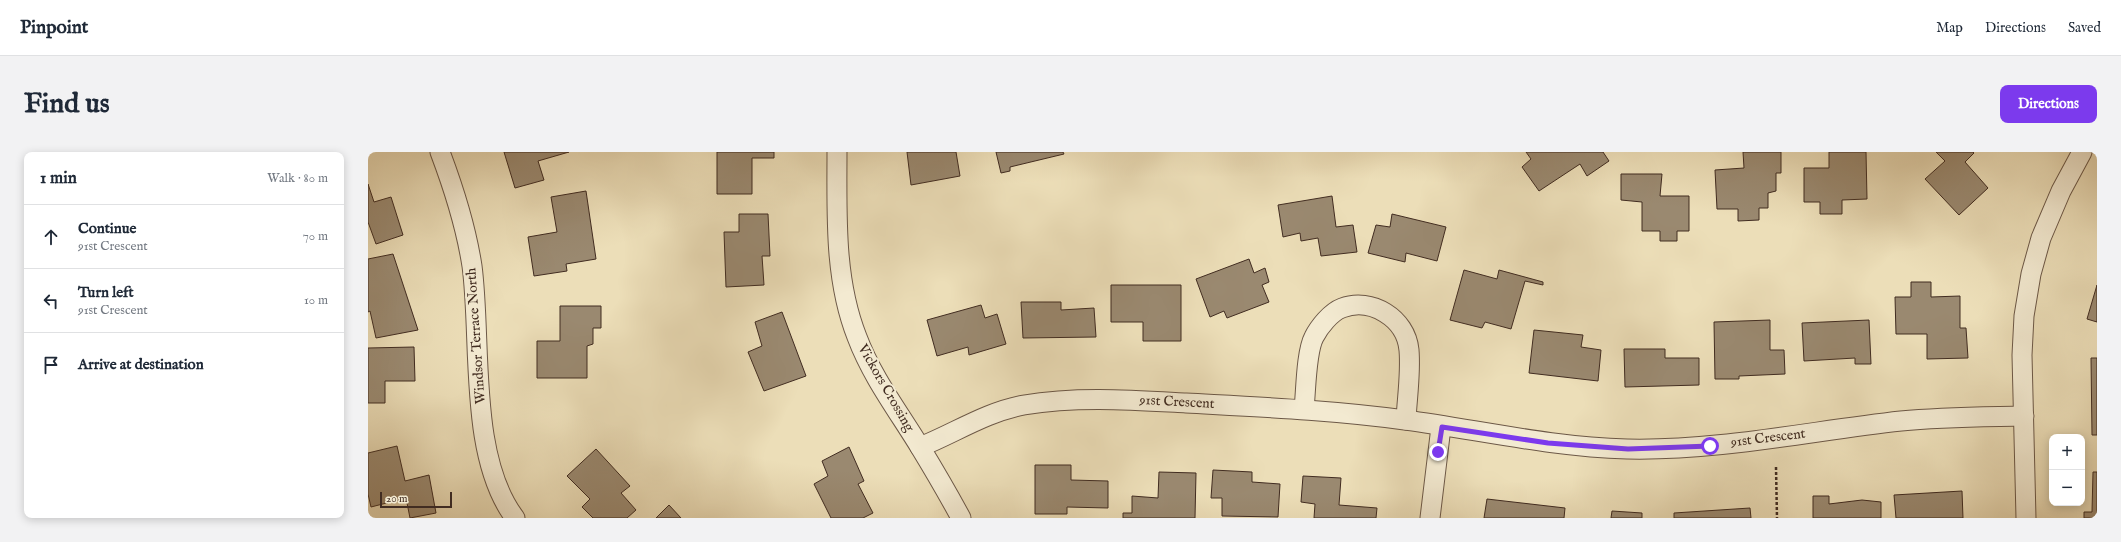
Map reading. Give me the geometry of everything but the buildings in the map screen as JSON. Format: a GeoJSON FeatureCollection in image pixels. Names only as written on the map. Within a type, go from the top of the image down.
{"type":"FeatureCollection","features":[{"type":"Feature","properties":{"kind":"street","name":"Windsor Terrace North"},"geometry":{"type":"LineString","coordinates":[[440,152],[461,214],[472,266],[477,320],[481,407],[485,441],[495,479],[515,518]]}},
{"type":"Feature","properties":{"kind":"street","name":"Vickors Crossing"},"geometry":{"type":"LineString","coordinates":[[837,152],[837,224],[842,281],[857,337],[883,389],[920,447],[961,518]]}},
{"type":"Feature","properties":{"kind":"street"},"geometry":{"type":"LineString","coordinates":[[2026,518],[2022,355],[2024,316],[2031,274],[2041,238],[2076,154]]}},
{"type":"Feature","properties":{"kind":"street"},"geometry":{"type":"LineString","coordinates":[[1304,409],[1309,361],[1314,337],[1328,319],[1341,308],[1365,305],[1387,312],[1401,328],[1409,349],[1406,420]]}},
{"type":"Feature","properties":{"kind":"street","name":"91st Crescent"},"geometry":{"type":"LineString","coordinates":[[920,447],[946,437],[985,416],[1022,405],[1066,400],[1134,400],[1304,409],[1406,420],[1548,443],[1628,449],[1710,446],[1903,421],[2024,416]]}},
{"type":"Feature","properties":{"kind":"street"},"geometry":{"type":"LineString","coordinates":[[1430,518],[1442,427]]}},
{"type":"Feature","properties":{"kind":"path"},"geometry":{"type":"LineString","coordinates":[[1776,467],[1777,518]]}},
{"type":"Feature","properties":{"kind":"route"},"geometry":{"type":"LineString","coordinates":[[1438,452],[1442,427],[1548,443],[1628,449],[1710,446]]}}]}
